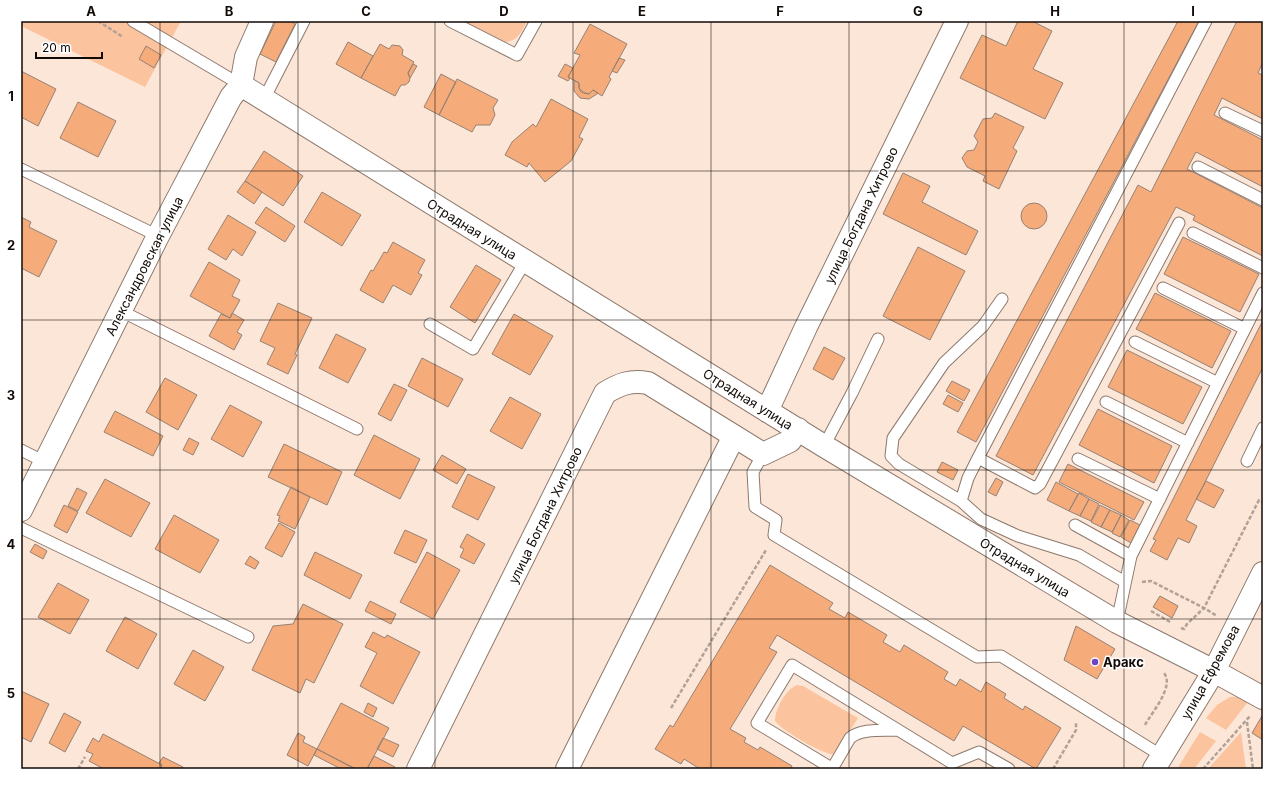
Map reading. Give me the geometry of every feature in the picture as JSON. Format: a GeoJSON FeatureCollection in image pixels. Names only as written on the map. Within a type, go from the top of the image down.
{"type":"FeatureCollection","features":[{"type":"Feature","properties":{"kind":"street","name":"Александровская улица"},"geometry":{"type":"LineString","coordinates":[[21,510],[158,236],[231,97],[241,85],[246,57],[262,21]]}},
{"type":"Feature","properties":{"kind":"street","name":"улица Богдана Хитрово"},"geometry":{"type":"LineString","coordinates":[[767,411],[806,327],[957,21]]}},
{"type":"Feature","properties":{"kind":"street","name":"Отрадная улица"},"geometry":{"type":"LineString","coordinates":[[241,85],[824,446],[1117,622],[1214,671],[1263,698]]}},
{"type":"Feature","properties":{"kind":"street","name":"улица Богдана Хитрово"},"geometry":{"type":"LineString","coordinates":[[418,769],[605,393],[618,384],[635,381],[648,383],[763,454]]}},
{"type":"Feature","properties":{"kind":"street"},"geometry":{"type":"LineString","coordinates":[[763,454],[790,441],[798,430]]}},
{"type":"Feature","properties":{"kind":"street"},"geometry":{"type":"LineString","coordinates":[[567,769],[734,436]]}},
{"type":"Feature","properties":{"kind":"street","name":"улица Ефремова"},"geometry":{"type":"LineString","coordinates":[[1158,762],[1214,671],[1263,573]]}},
{"type":"Feature","properties":{"kind":"lane"},"geometry":{"type":"LineString","coordinates":[[133,21],[241,85]]}},
{"type":"Feature","properties":{"kind":"lane"},"geometry":{"type":"LineString","coordinates":[[264,99],[304,21]]}},
{"type":"Feature","properties":{"kind":"lane"},"geometry":{"type":"LineString","coordinates":[[450,21],[517,55],[536,21]]}},
{"type":"Feature","properties":{"kind":"lane"},"geometry":{"type":"LineString","coordinates":[[961,501],[968,478],[978,458],[1206,21]]}},
{"type":"Feature","properties":{"kind":"lane"},"geometry":{"type":"LineString","coordinates":[[1225,113],[1263,131]]}},
{"type":"Feature","properties":{"kind":"lane"},"geometry":{"type":"LineString","coordinates":[[1198,167],[1263,200]]}},
{"type":"Feature","properties":{"kind":"lane"},"geometry":{"type":"LineString","coordinates":[[21,169],[158,236]]}},
{"type":"Feature","properties":{"kind":"lane"},"geometry":{"type":"LineString","coordinates":[[978,458],[1035,488],[1040,484],[1179,223]]}},
{"type":"Feature","properties":{"kind":"lane"},"geometry":{"type":"LineString","coordinates":[[1193,233],[1263,268]]}},
{"type":"Feature","properties":{"kind":"lane"},"geometry":{"type":"LineString","coordinates":[[430,324],[473,349],[525,262]]}},
{"type":"Feature","properties":{"kind":"lane"},"geometry":{"type":"LineString","coordinates":[[1164,288],[1245,329]]}},
{"type":"Feature","properties":{"kind":"lane"},"geometry":{"type":"LineString","coordinates":[[1117,622],[1131,556],[1263,293]]}},
{"type":"Feature","properties":{"kind":"lane"},"geometry":{"type":"LineString","coordinates":[[1002,299],[983,326],[944,363],[893,438],[891,456],[899,464],[961,501],[981,519],[1018,536],[1079,555],[1126,582]]}},
{"type":"Feature","properties":{"kind":"lane"},"geometry":{"type":"LineString","coordinates":[[121,310],[357,429]]}},
{"type":"Feature","properties":{"kind":"lane"},"geometry":{"type":"LineString","coordinates":[[824,446],[852,393],[878,338]]}},
{"type":"Feature","properties":{"kind":"lane"},"geometry":{"type":"LineString","coordinates":[[1135,342],[1218,383]]}},
{"type":"Feature","properties":{"kind":"lane"},"geometry":{"type":"LineString","coordinates":[[1106,402],[1188,442]]}},
{"type":"Feature","properties":{"kind":"lane"},"geometry":{"type":"LineString","coordinates":[[1247,461],[1263,428]]}},
{"type":"Feature","properties":{"kind":"lane"},"geometry":{"type":"LineString","coordinates":[[21,450],[45,462]]}},
{"type":"Feature","properties":{"kind":"lane"},"geometry":{"type":"LineString","coordinates":[[763,454],[753,472],[755,508],[776,520],[774,535],[977,657],[1001,656],[1158,762]]}},
{"type":"Feature","properties":{"kind":"lane"},"geometry":{"type":"LineString","coordinates":[[1078,459],[1160,499]]}},
{"type":"Feature","properties":{"kind":"lane"},"geometry":{"type":"LineString","coordinates":[[1075,525],[1131,556]]}},
{"type":"Feature","properties":{"kind":"lane"},"geometry":{"type":"LineString","coordinates":[[21,528],[248,637]]}},
{"type":"Feature","properties":{"kind":"lane"},"geometry":{"type":"LineString","coordinates":[[898,730],[862,732],[854,735],[850,738],[832,769],[817,765],[757,723],[792,665],[952,763],[979,752],[1010,769]]}},
{"type":"Feature","properties":{"kind":"path"},"geometry":{"type":"LineString","coordinates":[[98,21],[125,38]]}},
{"type":"Feature","properties":{"kind":"path"},"geometry":{"type":"LineString","coordinates":[[1184,630],[1187,624],[1204,608],[1259,500],[1263,502]]}},
{"type":"Feature","properties":{"kind":"path"},"geometry":{"type":"LineString","coordinates":[[671,708],[766,548],[773,552]]}},
{"type":"Feature","properties":{"kind":"path"},"geometry":{"type":"LineString","coordinates":[[1126,582],[1151,582],[1219,617]]}},
{"type":"Feature","properties":{"kind":"path"},"geometry":{"type":"LineString","coordinates":[[1053,769],[1076,730],[1076,721],[1073,719]]}},
{"type":"Feature","properties":{"kind":"path"},"geometry":{"type":"LineString","coordinates":[[1203,769],[1246,722],[1253,769]]}},
{"type":"Feature","properties":{"kind":"path"},"geometry":{"type":"LineString","coordinates":[[78,769],[84,757]]}},
{"type":"Feature","properties":{"kind":"shaded area"},"geometry":{"type":"Polygon","coordinates":[[[21,21],[181,21],[145,87],[21,26],[21,21]]]}},
{"type":"Feature","properties":{"kind":"shaded area"},"geometry":{"type":"Polygon","coordinates":[[[459,21],[527,21],[515,39],[501,42],[459,21]]]}},
{"type":"Feature","properties":{"kind":"shaded area"},"geometry":{"type":"Polygon","coordinates":[[[797,685],[803,686],[858,718],[835,754],[830,754],[813,747],[785,730],[775,721],[775,716],[779,705],[785,695],[797,685]]]}},
{"type":"Feature","properties":{"kind":"shaded area"},"geometry":{"type":"Polygon","coordinates":[[[1230,697],[1237,697],[1248,702],[1226,730],[1206,718],[1217,705],[1230,697]]]}},
{"type":"Feature","properties":{"kind":"shaded area"},"geometry":{"type":"Polygon","coordinates":[[[1200,732],[1216,741],[1194,769],[1177,769],[1200,732]]]}},
{"type":"Feature","properties":{"kind":"shaded area"},"geometry":{"type":"Polygon","coordinates":[[[1241,732],[1246,769],[1208,769],[1241,732]]]}},
{"type":"Feature","properties":{"kind":"building"},"geometry":{"type":"Polygon","coordinates":[[[276,21],[290,21],[295,24],[276,62],[260,54],[276,21]]]}},
{"type":"Feature","properties":{"kind":"building"},"geometry":{"type":"Polygon","coordinates":[[[1018,21],[1032,21],[1052,31],[1033,69],[1063,83],[1045,119],[960,78],[982,35],[1006,46],[1018,21]]]}},
{"type":"Feature","properties":{"kind":"building"},"geometry":{"type":"Polygon","coordinates":[[[1178,21],[1199,21],[976,442],[957,432],[1178,21]]]}},
{"type":"Feature","properties":{"kind":"building"},"geometry":{"type":"Polygon","coordinates":[[[1237,21],[1263,21],[1263,62],[1258,73],[1263,75],[1263,119],[1222,98],[1214,115],[1263,140],[1263,187],[1196,152],[1187,169],[1263,208],[1263,256],[1193,220],[1195,216],[1176,207],[1033,475],[996,456],[1138,185],[1151,192],[1237,21]]]}},
{"type":"Feature","properties":{"kind":"building"},"geometry":{"type":"Polygon","coordinates":[[[590,24],[627,44],[609,77],[611,79],[602,96],[593,90],[589,94],[584,93],[579,88],[579,83],[568,77],[580,55],[574,53],[590,24]]]}},
{"type":"Feature","properties":{"kind":"building"},"geometry":{"type":"Polygon","coordinates":[[[348,42],[373,56],[361,78],[336,64],[348,42]]]}},
{"type":"Feature","properties":{"kind":"building"},"geometry":{"type":"Polygon","coordinates":[[[380,44],[389,49],[392,45],[400,46],[403,50],[402,55],[414,62],[408,73],[410,78],[409,82],[405,85],[401,85],[395,96],[361,78],[380,44]]]}},
{"type":"Feature","properties":{"kind":"building"},"geometry":{"type":"Polygon","coordinates":[[[146,46],[161,55],[154,68],[139,59],[146,46]]]}},
{"type":"Feature","properties":{"kind":"building"},"geometry":{"type":"Polygon","coordinates":[[[619,58],[625,60],[617,73],[612,71],[619,58]]]}},
{"type":"Feature","properties":{"kind":"building"},"geometry":{"type":"Polygon","coordinates":[[[413,64],[417,66],[410,78],[408,73],[413,64]]]}},
{"type":"Feature","properties":{"kind":"building"},"geometry":{"type":"Polygon","coordinates":[[[565,64],[573,68],[568,77],[570,78],[568,81],[558,76],[565,64]]]}},
{"type":"Feature","properties":{"kind":"building"},"geometry":{"type":"Polygon","coordinates":[[[21,71],[56,89],[38,126],[21,117],[21,71]]]}},
{"type":"Feature","properties":{"kind":"building"},"geometry":{"type":"Polygon","coordinates":[[[441,74],[456,82],[439,115],[424,107],[441,74]]]}},
{"type":"Feature","properties":{"kind":"building"},"geometry":{"type":"Polygon","coordinates":[[[457,79],[498,100],[493,108],[495,115],[490,125],[476,125],[472,132],[439,115],[457,79]]]}},
{"type":"Feature","properties":{"kind":"building"},"geometry":{"type":"Polygon","coordinates":[[[574,80],[579,83],[581,92],[589,94],[593,90],[598,93],[589,99],[580,98],[574,91],[574,80]]]}},
{"type":"Feature","properties":{"kind":"building"},"geometry":{"type":"Polygon","coordinates":[[[551,99],[588,119],[579,137],[583,139],[571,161],[545,182],[529,163],[527,167],[505,155],[512,142],[533,124],[536,127],[551,99]]]}},
{"type":"Feature","properties":{"kind":"building"},"geometry":{"type":"Polygon","coordinates":[[[78,102],[116,121],[98,157],[60,138],[78,102]]]}},
{"type":"Feature","properties":{"kind":"building"},"geometry":{"type":"Polygon","coordinates":[[[995,113],[1024,127],[1013,148],[1017,151],[999,189],[983,181],[985,176],[967,167],[962,158],[967,151],[974,150],[978,142],[974,136],[983,119],[992,118],[995,113]]]}},
{"type":"Feature","properties":{"kind":"building"},"geometry":{"type":"Polygon","coordinates":[[[264,151],[303,176],[283,206],[245,181],[264,151]]]}},
{"type":"Feature","properties":{"kind":"building"},"geometry":{"type":"Polygon","coordinates":[[[903,173],[930,186],[922,202],[978,231],[966,255],[883,214],[903,173]]]}},
{"type":"Feature","properties":{"kind":"building"},"geometry":{"type":"Polygon","coordinates":[[[245,181],[262,192],[254,204],[237,192],[245,181]]]}},
{"type":"Feature","properties":{"kind":"building"},"geometry":{"type":"Polygon","coordinates":[[[322,192],[361,215],[342,246],[304,222],[322,192]]]}},
{"type":"Feature","properties":{"kind":"building"},"geometry":{"type":"Polygon","coordinates":[[[1034,203],[1043,207],[1047,216],[1043,225],[1034,229],[1025,225],[1021,216],[1025,207],[1034,203]]]}},
{"type":"Feature","properties":{"kind":"building"},"geometry":{"type":"Polygon","coordinates":[[[266,207],[295,226],[285,242],[255,223],[266,207]]]}},
{"type":"Feature","properties":{"kind":"building"},"geometry":{"type":"Polygon","coordinates":[[[228,215],[256,232],[242,256],[233,249],[226,260],[208,249],[228,215]]]}},
{"type":"Feature","properties":{"kind":"building"},"geometry":{"type":"Polygon","coordinates":[[[21,217],[31,222],[29,227],[57,241],[39,277],[21,268],[21,217]]]}},
{"type":"Feature","properties":{"kind":"building"},"geometry":{"type":"Polygon","coordinates":[[[1183,237],[1259,274],[1240,312],[1164,274],[1183,237]]]}},
{"type":"Feature","properties":{"kind":"building"},"geometry":{"type":"Polygon","coordinates":[[[393,242],[425,260],[418,273],[422,275],[411,295],[393,285],[383,303],[360,290],[371,270],[373,271],[384,252],[387,253],[393,242]]]}},
{"type":"Feature","properties":{"kind":"building"},"geometry":{"type":"Polygon","coordinates":[[[918,247],[965,271],[930,340],[883,316],[918,247]]]}},
{"type":"Feature","properties":{"kind":"building"},"geometry":{"type":"Polygon","coordinates":[[[209,262],[240,280],[232,296],[240,300],[230,318],[190,296],[209,262]]]}},
{"type":"Feature","properties":{"kind":"building"},"geometry":{"type":"Polygon","coordinates":[[[476,265],[501,280],[475,323],[450,307],[476,265]]]}},
{"type":"Feature","properties":{"kind":"building"},"geometry":{"type":"Polygon","coordinates":[[[1155,293],[1231,331],[1212,368],[1136,329],[1155,293]]]}},
{"type":"Feature","properties":{"kind":"building"},"geometry":{"type":"Polygon","coordinates":[[[278,303],[312,318],[295,354],[297,355],[288,374],[267,364],[275,348],[260,341],[278,303]]]}},
{"type":"Feature","properties":{"kind":"building"},"geometry":{"type":"Polygon","coordinates":[[[232,313],[244,320],[237,332],[242,335],[234,350],[209,336],[221,314],[230,318],[232,313]]]}},
{"type":"Feature","properties":{"kind":"building"},"geometry":{"type":"Polygon","coordinates":[[[514,314],[553,336],[530,375],[492,354],[514,314]]]}},
{"type":"Feature","properties":{"kind":"building"},"geometry":{"type":"Polygon","coordinates":[[[1263,320],[1263,367],[1186,520],[1197,526],[1189,543],[1178,538],[1167,560],[1150,551],[1156,540],[1153,539],[1263,320]]]}},
{"type":"Feature","properties":{"kind":"building"},"geometry":{"type":"Polygon","coordinates":[[[336,334],[366,349],[348,383],[319,368],[336,334]]]}},
{"type":"Feature","properties":{"kind":"building"},"geometry":{"type":"Polygon","coordinates":[[[824,347],[845,358],[833,380],[813,369],[824,347]]]}},
{"type":"Feature","properties":{"kind":"building"},"geometry":{"type":"Polygon","coordinates":[[[1127,350],[1202,387],[1183,424],[1108,387],[1127,350]]]}},
{"type":"Feature","properties":{"kind":"building"},"geometry":{"type":"Polygon","coordinates":[[[422,358],[463,379],[448,407],[408,386],[422,358]]]}},
{"type":"Feature","properties":{"kind":"building"},"geometry":{"type":"Polygon","coordinates":[[[165,378],[197,395],[178,430],[146,412],[165,378]]]}},
{"type":"Feature","properties":{"kind":"building"},"geometry":{"type":"Polygon","coordinates":[[[952,381],[970,390],[964,401],[946,391],[952,381]]]}},
{"type":"Feature","properties":{"kind":"building"},"geometry":{"type":"Polygon","coordinates":[[[394,384],[407,390],[391,421],[378,414],[394,384]]]}},
{"type":"Feature","properties":{"kind":"building"},"geometry":{"type":"Polygon","coordinates":[[[948,395],[963,403],[958,412],[943,404],[948,395]]]}},
{"type":"Feature","properties":{"kind":"building"},"geometry":{"type":"Polygon","coordinates":[[[510,397],[541,414],[522,449],[490,431],[510,397]]]}},
{"type":"Feature","properties":{"kind":"building"},"geometry":{"type":"Polygon","coordinates":[[[230,405],[262,422],[243,457],[211,439],[230,405]]]}},
{"type":"Feature","properties":{"kind":"building"},"geometry":{"type":"Polygon","coordinates":[[[1098,409],[1172,446],[1154,483],[1079,445],[1098,409]]]}},
{"type":"Feature","properties":{"kind":"building"},"geometry":{"type":"Polygon","coordinates":[[[115,411],[163,436],[153,456],[104,432],[115,411]]]}},
{"type":"Feature","properties":{"kind":"building"},"geometry":{"type":"Polygon","coordinates":[[[374,435],[420,459],[400,499],[354,475],[374,435]]]}},
{"type":"Feature","properties":{"kind":"building"},"geometry":{"type":"Polygon","coordinates":[[[189,438],[199,443],[193,455],[183,450],[189,438]]]}},
{"type":"Feature","properties":{"kind":"building"},"geometry":{"type":"Polygon","coordinates":[[[284,444],[342,472],[327,505],[268,477],[284,444]]]}},
{"type":"Feature","properties":{"kind":"building"},"geometry":{"type":"Polygon","coordinates":[[[442,455],[466,469],[457,484],[433,470],[442,455]]]}},
{"type":"Feature","properties":{"kind":"building"},"geometry":{"type":"Polygon","coordinates":[[[942,462],[958,470],[953,480],[937,472],[942,462]]]}},
{"type":"Feature","properties":{"kind":"building"},"geometry":{"type":"Polygon","coordinates":[[[1068,464],[1144,502],[1134,520],[1059,482],[1068,464]]]}},
{"type":"Feature","properties":{"kind":"building"},"geometry":{"type":"Polygon","coordinates":[[[468,474],[495,487],[478,520],[452,507],[468,474]]]}},
{"type":"Feature","properties":{"kind":"building"},"geometry":{"type":"Polygon","coordinates":[[[996,478],[1003,482],[996,496],[988,492],[996,478]]]}},
{"type":"Feature","properties":{"kind":"building"},"geometry":{"type":"Polygon","coordinates":[[[105,479],[150,503],[131,537],[86,513],[105,479]]]}},
{"type":"Feature","properties":{"kind":"building"},"geometry":{"type":"Polygon","coordinates":[[[1206,481],[1224,490],[1214,508],[1196,499],[1206,481]]]}},
{"type":"Feature","properties":{"kind":"building"},"geometry":{"type":"Polygon","coordinates":[[[1056,482],[1078,494],[1069,511],[1047,500],[1056,482]]]}},
{"type":"Feature","properties":{"kind":"building"},"geometry":{"type":"Polygon","coordinates":[[[291,487],[310,497],[295,529],[278,521],[280,516],[277,515],[291,487]]]}},
{"type":"Feature","properties":{"kind":"building"},"geometry":{"type":"Polygon","coordinates":[[[77,488],[87,493],[78,511],[68,506],[77,488]]]}},
{"type":"Feature","properties":{"kind":"building"},"geometry":{"type":"Polygon","coordinates":[[[1079,493],[1089,499],[1080,516],[1069,511],[1079,493]]]}},
{"type":"Feature","properties":{"kind":"building"},"geometry":{"type":"Polygon","coordinates":[[[1089,499],[1099,504],[1091,521],[1080,516],[1089,499]]]}},
{"type":"Feature","properties":{"kind":"building"},"geometry":{"type":"Polygon","coordinates":[[[64,505],[78,512],[67,533],[54,526],[64,505]]]}},
{"type":"Feature","properties":{"kind":"building"},"geometry":{"type":"Polygon","coordinates":[[[1100,505],[1110,510],[1101,527],[1091,522],[1100,505]]]}},
{"type":"Feature","properties":{"kind":"building"},"geometry":{"type":"Polygon","coordinates":[[[1110,510],[1121,515],[1112,532],[1101,527],[1110,510]]]}},
{"type":"Feature","properties":{"kind":"building"},"geometry":{"type":"Polygon","coordinates":[[[174,515],[219,540],[200,573],[155,549],[174,515]]]}},
{"type":"Feature","properties":{"kind":"building"},"geometry":{"type":"Polygon","coordinates":[[[1121,515],[1129,520],[1120,537],[1112,533],[1121,515]]]}},
{"type":"Feature","properties":{"kind":"building"},"geometry":{"type":"Polygon","coordinates":[[[1130,520],[1140,525],[1131,543],[1121,537],[1130,520]]]}},
{"type":"Feature","properties":{"kind":"building"},"geometry":{"type":"Polygon","coordinates":[[[279,523],[295,532],[282,557],[265,548],[279,523]]]}},
{"type":"Feature","properties":{"kind":"building"},"geometry":{"type":"Polygon","coordinates":[[[405,530],[427,540],[416,563],[394,553],[405,530]]]}},
{"type":"Feature","properties":{"kind":"building"},"geometry":{"type":"Polygon","coordinates":[[[467,534],[485,544],[474,564],[460,557],[464,549],[460,547],[467,534]]]}},
{"type":"Feature","properties":{"kind":"building"},"geometry":{"type":"Polygon","coordinates":[[[35,544],[47,551],[43,559],[30,552],[35,544]]]}},
{"type":"Feature","properties":{"kind":"building"},"geometry":{"type":"Polygon","coordinates":[[[315,552],[362,575],[350,599],[304,575],[315,552]]]}},
{"type":"Feature","properties":{"kind":"building"},"geometry":{"type":"Polygon","coordinates":[[[427,552],[460,570],[433,619],[400,602],[427,552]]]}},
{"type":"Feature","properties":{"kind":"building"},"geometry":{"type":"Polygon","coordinates":[[[250,556],[259,562],[255,569],[245,564],[250,556]]]}},
{"type":"Feature","properties":{"kind":"building"},"geometry":{"type":"Polygon","coordinates":[[[770,565],[833,603],[829,609],[845,618],[848,612],[887,635],[883,642],[900,652],[904,645],[948,672],[944,679],[956,686],[960,679],[981,692],[986,682],[1006,694],[1004,698],[1023,710],[1025,706],[1061,728],[1036,769],[963,726],[954,741],[777,635],[769,648],[777,652],[730,729],[746,738],[744,742],[758,750],[760,747],[792,766],[791,769],[700,769],[684,759],[681,764],[655,749],[670,725],[673,727],[770,565]]]}},
{"type":"Feature","properties":{"kind":"building"},"geometry":{"type":"Polygon","coordinates":[[[58,583],[89,600],[70,634],[38,617],[58,583]]]}},
{"type":"Feature","properties":{"kind":"building"},"geometry":{"type":"Polygon","coordinates":[[[1160,596],[1178,606],[1172,618],[1153,607],[1160,596]]]}},
{"type":"Feature","properties":{"kind":"building"},"geometry":{"type":"Polygon","coordinates":[[[370,601],[396,614],[391,624],[365,611],[370,601]]]}},
{"type":"Feature","properties":{"kind":"building"},"geometry":{"type":"Polygon","coordinates":[[[303,604],[343,624],[314,683],[306,679],[300,693],[252,670],[273,626],[293,624],[303,604]]]}},
{"type":"Feature","properties":{"kind":"building"},"geometry":{"type":"Polygon","coordinates":[[[125,617],[157,634],[138,669],[106,651],[125,617]]]}},
{"type":"Feature","properties":{"kind":"building"},"geometry":{"type":"Polygon","coordinates":[[[1076,626],[1115,649],[1097,679],[1064,660],[1076,626]]]}},
{"type":"Feature","properties":{"kind":"building"},"geometry":{"type":"Polygon","coordinates":[[[373,632],[385,638],[387,635],[420,652],[393,704],[360,686],[377,653],[365,647],[373,632]]]}},
{"type":"Feature","properties":{"kind":"building"},"geometry":{"type":"Polygon","coordinates":[[[193,650],[224,667],[205,701],[174,684],[193,650]]]}},
{"type":"Feature","properties":{"kind":"building"},"geometry":{"type":"Polygon","coordinates":[[[21,691],[49,704],[31,742],[21,737],[21,691]]]}},
{"type":"Feature","properties":{"kind":"building"},"geometry":{"type":"Polygon","coordinates":[[[341,703],[389,728],[367,769],[356,769],[317,749],[341,703]]]}},
{"type":"Feature","properties":{"kind":"building"},"geometry":{"type":"Polygon","coordinates":[[[368,703],[377,708],[373,717],[364,712],[368,703]]]}},
{"type":"Feature","properties":{"kind":"building"},"geometry":{"type":"Polygon","coordinates":[[[64,713],[81,722],[65,752],[49,743],[64,713]]]}},
{"type":"Feature","properties":{"kind":"building"},"geometry":{"type":"Polygon","coordinates":[[[1262,716],[1263,717],[1263,740],[1252,733],[1262,716]]]}},
{"type":"Feature","properties":{"kind":"building"},"geometry":{"type":"Polygon","coordinates":[[[298,733],[305,737],[303,742],[317,749],[308,766],[287,755],[298,733]]]}},
{"type":"Feature","properties":{"kind":"building"},"geometry":{"type":"Polygon","coordinates":[[[103,734],[162,765],[160,769],[104,769],[89,761],[93,754],[86,751],[93,738],[99,742],[103,734]]]}},
{"type":"Feature","properties":{"kind":"building"},"geometry":{"type":"Polygon","coordinates":[[[383,738],[399,745],[393,757],[377,749],[383,738]]]}},
{"type":"Feature","properties":{"kind":"building"},"geometry":{"type":"Polygon","coordinates":[[[317,749],[355,769],[341,769],[314,755],[317,749]]]}},
{"type":"Feature","properties":{"kind":"building"},"geometry":{"type":"Polygon","coordinates":[[[374,756],[395,767],[394,769],[371,769],[368,767],[374,756]]]}},
{"type":"Feature","properties":{"kind":"building"},"geometry":{"type":"Polygon","coordinates":[[[163,757],[183,767],[183,769],[160,769],[162,765],[159,763],[163,757]]]}},
{"type":"Feature","properties":{"kind":"place","name":"Аракc"},"geometry":{"type":"Point","coordinates":[1095,662]}}]}
